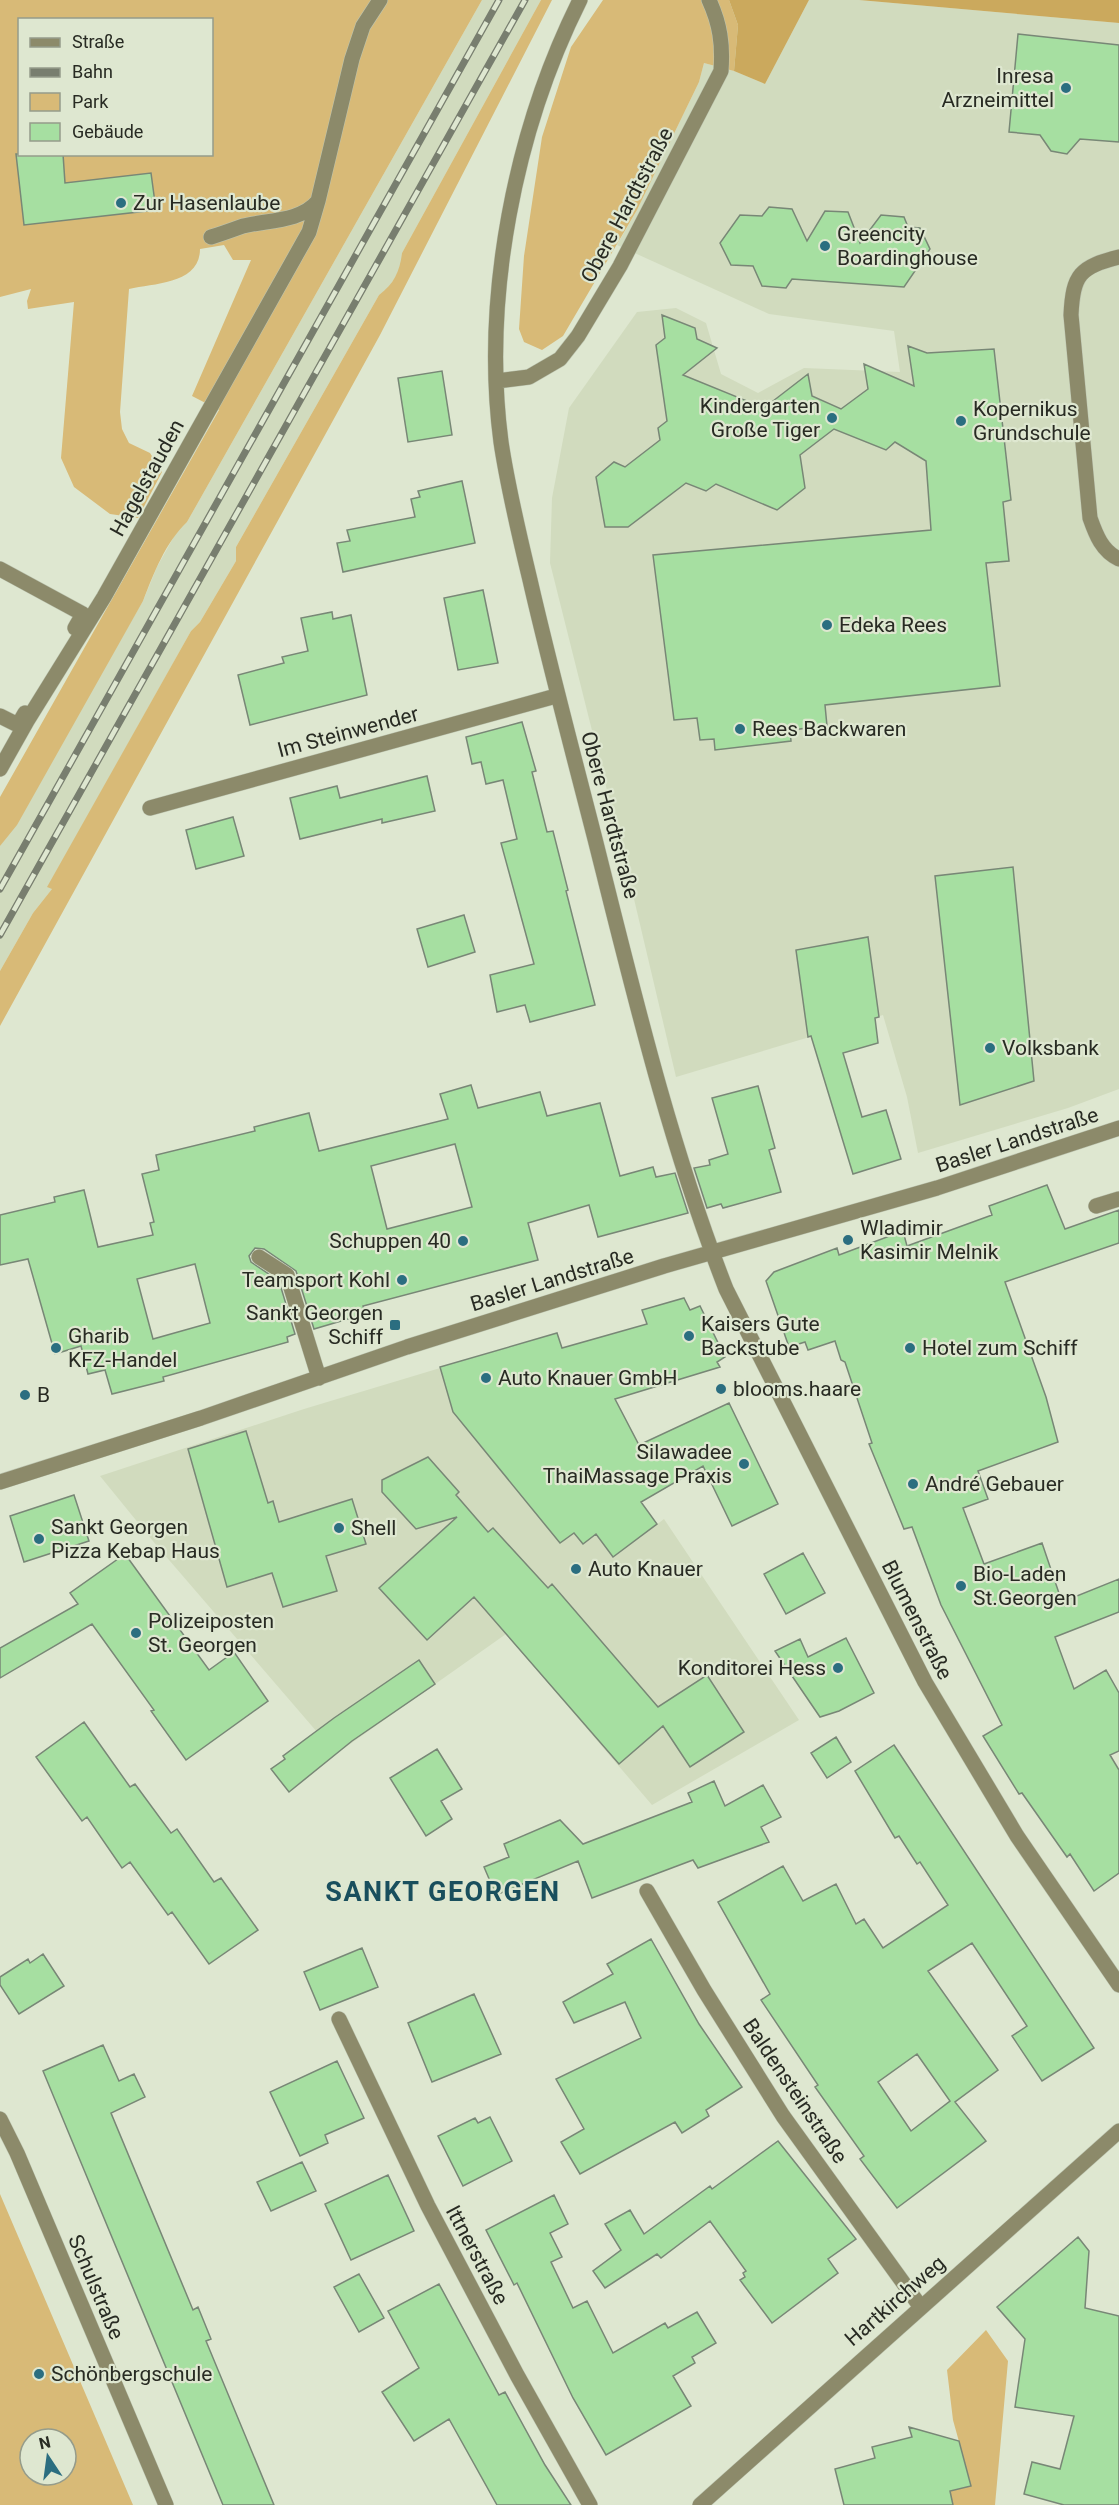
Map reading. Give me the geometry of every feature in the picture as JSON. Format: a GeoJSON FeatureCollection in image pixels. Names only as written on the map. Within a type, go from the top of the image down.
{"type":"FeatureCollection","features":[{"type":"Feature","properties":{"kind":"street","name":"Hagelstauden"},"geometry":{"type":"LineString","coordinates":[[0,770],[27,720],[104,597],[309,232],[352,59],[363,26],[380,0]]}},
{"type":"Feature","properties":{"kind":"street","name":"Obere Hardtstraße"},"geometry":{"type":"LineString","coordinates":[[580,0],[565,30],[538,100],[522,157],[506,241],[498,309],[497,381],[501,441],[512,504],[556,696],[656,1077],[712,1254]]}},
{"type":"Feature","properties":{"kind":"street","name":"Obere Hardtstraße"},"geometry":{"type":"LineString","coordinates":[[497,381],[529,377],[560,359],[578,336],[620,266],[721,71],[723,48],[718,21],[709,0]]}},
{"type":"Feature","properties":{"kind":"street"},"geometry":{"type":"LineString","coordinates":[[211,237],[244,226],[311,210],[318,201]]}},
{"type":"Feature","properties":{"kind":"street"},"geometry":{"type":"LineString","coordinates":[[1119,257],[1092,264],[1080,275],[1072,293],[1071,315],[1090,518],[1096,537],[1109,555],[1119,559]]}},
{"type":"Feature","properties":{"kind":"street"},"geometry":{"type":"LineString","coordinates":[[0,569],[83,614],[18,725],[0,716]]}},
{"type":"Feature","properties":{"kind":"street","name":"Im Steinwender"},"geometry":{"type":"LineString","coordinates":[[150,808],[556,696]]}},
{"type":"Feature","properties":{"kind":"street","name":"Basler Landstraße"},"geometry":{"type":"LineString","coordinates":[[0,1482],[201,1418],[407,1347],[664,1266],[937,1188],[1119,1128]]}},
{"type":"Feature","properties":{"kind":"street"},"geometry":{"type":"LineString","coordinates":[[1096,1206],[1119,1199]]}},
{"type":"Feature","properties":{"kind":"street","name":"Blumenstraße"},"geometry":{"type":"LineString","coordinates":[[712,1254],[726,1289],[925,1682],[1017,1836],[1119,1985]]}},
{"type":"Feature","properties":{"kind":"street"},"geometry":{"type":"LineString","coordinates":[[259,1257],[287,1275],[319,1378]]}},
{"type":"Feature","properties":{"kind":"street","name":"Baldensteinstraße"},"geometry":{"type":"LineString","coordinates":[[647,1891],[704,1990],[783,2116],[920,2306]]}},
{"type":"Feature","properties":{"kind":"street","name":"Ittnerstraße"},"geometry":{"type":"LineString","coordinates":[[339,2019],[428,2206],[517,2375],[590,2505]]}},
{"type":"Feature","properties":{"kind":"street","name":"Schulstraße"},"geometry":{"type":"LineString","coordinates":[[0,2119],[17,2153],[166,2505]]}},
{"type":"Feature","properties":{"kind":"street","name":"Hartkirchweg"},"geometry":{"type":"LineString","coordinates":[[700,2505],[920,2306],[1119,2131]]}},
{"type":"Feature","properties":{"kind":"shaded area"},"geometry":{"type":"Polygon","coordinates":[[[482,0],[541,0],[402,253],[401,269],[388,288],[379,295],[236,547],[236,561],[200,622],[191,631],[48,887],[53,888],[33,913],[0,971],[0,846],[143,601],[157,567],[177,531],[187,522],[482,0]]]}},
{"type":"Feature","properties":{"kind":"shaded area"},"geometry":{"type":"Polygon","coordinates":[[[729,0],[809,0],[765,84],[734,71],[738,25],[729,0]]]}},
{"type":"Feature","properties":{"kind":"shaded area"},"geometry":{"type":"Polygon","coordinates":[[[809,0],[859,0],[1119,23],[1119,1089],[1068,1108],[918,1153],[907,1097],[883,1015],[676,1077],[550,563],[552,498],[569,408],[637,312],[676,308],[706,323],[721,374],[758,393],[804,368],[900,372],[894,331],[769,314],[617,245],[637,210],[699,82],[704,63],[734,71],[765,84],[809,0]]]}},
{"type":"Feature","properties":{"kind":"shaded area"},"geometry":{"type":"Polygon","coordinates":[[[859,0],[1119,0],[1119,23],[859,0]]]}},
{"type":"Feature","properties":{"kind":"shaded area"},"geometry":{"type":"Polygon","coordinates":[[[557,1333],[539,1412],[638,1539],[664,1519],[799,1720],[652,1805],[506,1634],[336,1754],[157,1546],[100,1476],[304,1409],[557,1333]]]}},
{"type":"Feature","properties":{"kind":"green space"},"geometry":{"type":"Polygon","coordinates":[[[0,0],[482,0],[187,522],[166,549],[143,601],[17,825],[0,846],[0,797],[219,410],[192,396],[251,260],[233,260],[224,245],[200,249],[198,261],[193,269],[184,275],[163,283],[129,289],[120,412],[122,429],[129,443],[150,453],[162,472],[138,518],[110,514],[74,487],[61,458],[74,302],[28,309],[27,301],[31,289],[0,297],[0,0]]]}},
{"type":"Feature","properties":{"kind":"green space"},"geometry":{"type":"Polygon","coordinates":[[[541,0],[552,0],[380,335],[0,1026],[0,971],[33,913],[52,889],[47,887],[191,631],[200,622],[236,561],[236,547],[379,295],[395,277],[402,253],[541,0]]]}},
{"type":"Feature","properties":{"kind":"green space"},"geometry":{"type":"Polygon","coordinates":[[[603,0],[729,0],[738,25],[734,71],[704,63],[699,82],[637,210],[563,336],[542,350],[524,342],[519,329],[524,256],[542,137],[571,47],[603,0]]]}},
{"type":"Feature","properties":{"kind":"green space","name":"Schönbergschule"},"geometry":{"type":"Polygon","coordinates":[[[0,2194],[133,2505],[0,2505],[0,2194]]]}},
{"type":"Feature","properties":{"kind":"green space"},"geometry":{"type":"Polygon","coordinates":[[[986,2330],[1008,2361],[995,2505],[942,2505],[950,2491],[971,2485],[953,2420],[947,2370],[986,2330]]]}},
{"type":"Feature","properties":{"kind":"building","name":"Inresa Arzneimittel"},"geometry":{"type":"Polygon","coordinates":[[[1018,34],[1119,45],[1119,142],[1080,139],[1067,154],[1051,151],[1040,135],[1009,132],[1018,34]]]}},
{"type":"Feature","properties":{"kind":"building"},"geometry":{"type":"Polygon","coordinates":[[[16,154],[18,156],[63,156],[65,183],[151,173],[156,210],[24,225],[16,154]]]}},
{"type":"Feature","properties":{"kind":"building","name":"Greencity Boardinghouse"},"geometry":{"type":"Polygon","coordinates":[[[769,207],[792,209],[807,241],[825,211],[848,212],[860,243],[881,215],[904,217],[908,227],[920,228],[930,249],[904,287],[792,279],[786,288],[762,286],[753,266],[731,265],[720,243],[740,215],[762,216],[769,207]]]}},
{"type":"Feature","properties":{"kind":"building"},"geometry":{"type":"Polygon","coordinates":[[[662,315],[695,328],[697,339],[717,348],[683,375],[764,408],[808,374],[812,396],[841,409],[868,389],[864,364],[914,386],[908,346],[927,353],[994,349],[1011,500],[1003,502],[1009,561],[986,563],[1000,686],[825,705],[827,726],[790,730],[791,741],[715,750],[714,739],[700,740],[697,718],[674,720],[653,555],[931,530],[926,461],[895,442],[886,450],[834,429],[800,455],[805,488],[777,510],[716,484],[706,491],[686,483],[628,527],[605,527],[596,477],[614,462],[625,467],[660,440],[658,428],[667,421],[656,345],[665,338],[662,315]]]}},
{"type":"Feature","properties":{"kind":"building"},"geometry":{"type":"Polygon","coordinates":[[[442,371],[452,435],[408,442],[398,378],[442,371]]]}},
{"type":"Feature","properties":{"kind":"building"},"geometry":{"type":"Polygon","coordinates":[[[462,481],[475,543],[343,572],[337,543],[350,541],[347,530],[415,517],[411,499],[420,497],[418,491],[462,481]]]}},
{"type":"Feature","properties":{"kind":"building"},"geometry":{"type":"Polygon","coordinates":[[[483,590],[498,663],[458,670],[444,598],[483,590]]]}},
{"type":"Feature","properties":{"kind":"building"},"geometry":{"type":"Polygon","coordinates":[[[332,612],[333,619],[351,615],[367,695],[250,725],[238,675],[284,663],[282,657],[308,651],[301,618],[332,612]]]}},
{"type":"Feature","properties":{"kind":"building"},"geometry":{"type":"Polygon","coordinates":[[[522,722],[536,771],[532,772],[547,832],[553,831],[595,1005],[530,1022],[525,1005],[497,1012],[490,975],[534,964],[501,843],[517,839],[503,780],[486,784],[481,762],[472,764],[466,737],[522,722]]]}},
{"type":"Feature","properties":{"kind":"building"},"geometry":{"type":"Polygon","coordinates":[[[427,776],[435,811],[382,823],[382,819],[300,839],[290,798],[337,786],[340,798],[427,776]]]}},
{"type":"Feature","properties":{"kind":"building"},"geometry":{"type":"Polygon","coordinates":[[[233,817],[244,856],[196,869],[186,830],[233,817]]]}},
{"type":"Feature","properties":{"kind":"building"},"geometry":{"type":"Polygon","coordinates":[[[1013,867],[1034,1081],[960,1105],[935,876],[1013,867]]]}},
{"type":"Feature","properties":{"kind":"building"},"geometry":{"type":"Polygon","coordinates":[[[464,915],[475,952],[428,967],[417,929],[464,915]]]}},
{"type":"Feature","properties":{"kind":"building"},"geometry":{"type":"Polygon","coordinates":[[[868,937],[879,1017],[875,1018],[878,1043],[843,1053],[862,1117],[886,1110],[901,1159],[853,1174],[811,1036],[808,1037],[796,950],[868,937]]]}},
{"type":"Feature","properties":{"kind":"building"},"geometry":{"type":"Polygon","coordinates":[[[471,1085],[478,1108],[540,1092],[547,1116],[600,1103],[620,1176],[653,1167],[656,1177],[675,1173],[688,1213],[598,1237],[589,1205],[528,1223],[538,1260],[363,1306],[365,1314],[314,1329],[296,1271],[264,1249],[255,1248],[249,1256],[251,1262],[279,1281],[295,1334],[287,1337],[288,1342],[163,1377],[164,1381],[112,1394],[105,1370],[88,1374],[81,1346],[55,1354],[28,1259],[0,1265],[0,1215],[55,1202],[54,1197],[84,1190],[98,1247],[153,1235],[150,1223],[154,1222],[142,1174],[159,1170],[156,1155],[255,1131],[254,1127],[309,1113],[319,1151],[448,1119],[440,1094],[471,1085]],[[455,1144],[371,1166],[387,1229],[472,1207],[455,1144]],[[195,1264],[137,1279],[153,1339],[210,1323],[195,1264]]]}},
{"type":"Feature","properties":{"kind":"building"},"geometry":{"type":"Polygon","coordinates":[[[758,1086],[775,1148],[769,1150],[781,1192],[723,1208],[721,1204],[707,1208],[694,1168],[710,1165],[709,1160],[728,1154],[712,1098],[758,1086]]]}},
{"type":"Feature","properties":{"kind":"building"},"geometry":{"type":"Polygon","coordinates":[[[1047,1185],[1065,1229],[1119,1210],[1119,1243],[1005,1282],[1046,1397],[1058,1442],[978,1471],[988,1499],[963,1508],[984,1564],[1042,1543],[1062,1602],[1119,1579],[1119,1612],[1055,1637],[1074,1689],[1106,1670],[1119,1693],[1119,1751],[1110,1755],[1119,1770],[1119,1873],[1094,1891],[1070,1854],[1067,1857],[1022,1793],[1019,1794],[983,1736],[1002,1725],[941,1605],[912,1527],[904,1529],[869,1444],[872,1443],[845,1362],[841,1360],[835,1341],[808,1350],[805,1342],[789,1347],[766,1281],[774,1272],[837,1248],[839,1255],[903,1231],[907,1246],[992,1215],[989,1206],[1047,1185]]]}},
{"type":"Feature","properties":{"kind":"building"},"geometry":{"type":"Polygon","coordinates":[[[684,1298],[690,1310],[700,1306],[725,1357],[717,1362],[720,1367],[615,1399],[639,1445],[729,1403],[778,1504],[732,1526],[703,1466],[641,1502],[657,1524],[613,1557],[596,1534],[583,1544],[574,1533],[560,1543],[453,1412],[440,1367],[557,1333],[562,1348],[647,1324],[642,1310],[684,1298]]]}},
{"type":"Feature","properties":{"kind":"building"},"geometry":{"type":"Polygon","coordinates":[[[246,1431],[268,1503],[273,1501],[279,1522],[352,1499],[366,1544],[326,1556],[337,1591],[283,1607],[272,1573],[227,1587],[188,1449],[246,1431]]]}},
{"type":"Feature","properties":{"kind":"building"},"geometry":{"type":"Polygon","coordinates":[[[428,1457],[459,1492],[456,1495],[488,1532],[493,1528],[548,1588],[552,1584],[658,1707],[707,1675],[744,1732],[690,1767],[663,1726],[619,1764],[474,1597],[427,1640],[379,1588],[457,1517],[416,1529],[382,1492],[382,1480],[428,1457]]]}},
{"type":"Feature","properties":{"kind":"building"},"geometry":{"type":"Polygon","coordinates":[[[74,1495],[89,1541],[24,1562],[10,1516],[74,1495]]]}},
{"type":"Feature","properties":{"kind":"building"},"geometry":{"type":"Polygon","coordinates":[[[803,1553],[825,1593],[786,1614],[764,1574],[803,1553]]]}},
{"type":"Feature","properties":{"kind":"building"},"geometry":{"type":"Polygon","coordinates":[[[125,1554],[209,1670],[234,1652],[268,1701],[186,1760],[151,1711],[154,1710],[92,1624],[0,1678],[0,1648],[78,1604],[70,1593],[125,1554]]]}},
{"type":"Feature","properties":{"kind":"building"},"geometry":{"type":"Polygon","coordinates":[[[846,1638],[874,1693],[839,1711],[820,1717],[775,1651],[800,1639],[808,1657],[846,1638]]]}},
{"type":"Feature","properties":{"kind":"building"},"geometry":{"type":"Polygon","coordinates":[[[419,1660],[435,1684],[352,1741],[289,1792],[271,1769],[285,1759],[283,1756],[419,1660]]]}},
{"type":"Feature","properties":{"kind":"building"},"geometry":{"type":"Polygon","coordinates":[[[84,1722],[130,1787],[135,1784],[171,1833],[177,1829],[214,1882],[221,1878],[258,1930],[209,1964],[172,1912],[168,1915],[130,1862],[122,1868],[87,1817],[82,1821],[36,1757],[84,1722]]]}},
{"type":"Feature","properties":{"kind":"building"},"geometry":{"type":"Polygon","coordinates":[[[836,1737],[851,1762],[827,1778],[811,1753],[836,1737]]]}},
{"type":"Feature","properties":{"kind":"building"},"geometry":{"type":"Polygon","coordinates":[[[894,1745],[1094,2048],[1042,2081],[1012,2036],[1027,2026],[972,1943],[928,1971],[998,2070],[955,2102],[986,2141],[897,2208],[860,2159],[864,2156],[815,2087],[818,2085],[761,2000],[770,1994],[718,1902],[783,1866],[803,1901],[836,1884],[856,1924],[864,1919],[883,1948],[948,1905],[920,1862],[917,1864],[899,1836],[895,1838],[855,1771],[894,1745]],[[917,2054],[878,2082],[911,2131],[950,2101],[917,2054]]]}},
{"type":"Feature","properties":{"kind":"building"},"geometry":{"type":"Polygon","coordinates":[[[437,1749],[462,1789],[441,1801],[452,1819],[426,1836],[390,1778],[437,1749]]]}},
{"type":"Feature","properties":{"kind":"building"},"geometry":{"type":"Polygon","coordinates":[[[714,1781],[725,1806],[763,1785],[781,1817],[761,1827],[769,1842],[698,1868],[693,1860],[592,1898],[578,1861],[496,1895],[484,1867],[509,1857],[504,1844],[560,1820],[583,1844],[692,1802],[688,1793],[714,1781]]]}},
{"type":"Feature","properties":{"kind":"building"},"geometry":{"type":"Polygon","coordinates":[[[651,1939],[699,2024],[742,2087],[706,2110],[709,2116],[682,2133],[675,2122],[580,2174],[561,2142],[584,2129],[556,2079],[641,2038],[625,2002],[574,2023],[563,2002],[613,1974],[607,1964],[651,1939]]]}},
{"type":"Feature","properties":{"kind":"building"},"geometry":{"type":"Polygon","coordinates":[[[362,1948],[378,1987],[320,2010],[304,1972],[362,1948]]]}},
{"type":"Feature","properties":{"kind":"building"},"geometry":{"type":"Polygon","coordinates":[[[43,1954],[64,1986],[19,2014],[0,1985],[0,1977],[28,1959],[30,1963],[43,1954]]]}},
{"type":"Feature","properties":{"kind":"building"},"geometry":{"type":"Polygon","coordinates":[[[474,1994],[501,2054],[432,2082],[408,2023],[474,1994]]]}},
{"type":"Feature","properties":{"kind":"building"},"geometry":{"type":"Polygon","coordinates":[[[103,2045],[119,2081],[134,2074],[145,2097],[111,2113],[193,2310],[198,2307],[211,2339],[206,2341],[274,2505],[223,2505],[43,2071],[103,2045]]]}},
{"type":"Feature","properties":{"kind":"building"},"geometry":{"type":"Polygon","coordinates":[[[337,2061],[364,2118],[325,2135],[328,2143],[300,2156],[270,2092],[337,2061]]]}},
{"type":"Feature","properties":{"kind":"building"},"geometry":{"type":"Polygon","coordinates":[[[490,2117],[512,2161],[463,2186],[438,2136],[475,2118],[478,2123],[490,2117]]]}},
{"type":"Feature","properties":{"kind":"building"},"geometry":{"type":"Polygon","coordinates":[[[778,2141],[856,2239],[828,2259],[838,2273],[772,2323],[740,2280],[745,2277],[743,2273],[746,2271],[710,2221],[661,2258],[657,2254],[605,2288],[593,2271],[621,2250],[605,2224],[630,2210],[644,2234],[710,2186],[712,2189],[778,2141]]]}},
{"type":"Feature","properties":{"kind":"building"},"geometry":{"type":"Polygon","coordinates":[[[302,2162],[316,2191],[271,2211],[257,2182],[302,2162]]]}},
{"type":"Feature","properties":{"kind":"building"},"geometry":{"type":"Polygon","coordinates":[[[388,2175],[414,2231],[351,2260],[325,2204],[388,2175]]]}},
{"type":"Feature","properties":{"kind":"building"},"geometry":{"type":"Polygon","coordinates":[[[554,2195],[568,2224],[550,2233],[562,2257],[551,2262],[573,2308],[587,2301],[613,2353],[665,2323],[668,2328],[697,2312],[716,2343],[692,2357],[695,2363],[673,2376],[691,2406],[606,2455],[573,2398],[517,2283],[514,2285],[486,2230],[554,2195]]]}},
{"type":"Feature","properties":{"kind":"building"},"geometry":{"type":"Polygon","coordinates":[[[1078,2237],[1089,2251],[1085,2308],[1119,2316],[1119,2505],[1064,2505],[1024,2494],[1032,2462],[1060,2469],[1074,2416],[1015,2407],[1025,2339],[997,2307],[1078,2237]]]}},
{"type":"Feature","properties":{"kind":"building"},"geometry":{"type":"Polygon","coordinates":[[[359,2274],[384,2318],[359,2332],[334,2287],[359,2274]]]}},
{"type":"Feature","properties":{"kind":"building"},"geometry":{"type":"Polygon","coordinates":[[[439,2284],[499,2395],[505,2392],[545,2465],[571,2505],[497,2505],[449,2419],[414,2441],[382,2392],[419,2368],[388,2311],[439,2284]]]}},
{"type":"Feature","properties":{"kind":"building"},"geometry":{"type":"Polygon","coordinates":[[[909,2427],[959,2441],[971,2486],[950,2491],[953,2505],[844,2505],[835,2469],[875,2458],[872,2447],[912,2437],[909,2427]]]}},
{"type":"Feature","properties":{"kind":"railway"},"geometry":{"type":"LineString","coordinates":[[0,889],[499,0]]}},
{"type":"Feature","properties":{"kind":"railway"},"geometry":{"type":"LineString","coordinates":[[0,935],[525,0]]}},
{"type":"Feature","properties":{"kind":"place","name":"Inresa Arzneimittel"},"geometry":{"type":"Point","coordinates":[1066,88]}},
{"type":"Feature","properties":{"kind":"place","name":"Zur Hasenlaube"},"geometry":{"type":"Point","coordinates":[121,203]}},
{"type":"Feature","properties":{"kind":"place","name":"Greencity Boardinghouse"},"geometry":{"type":"Point","coordinates":[825,246]}},
{"type":"Feature","properties":{"kind":"place","name":"Kindergarten Große Tiger"},"geometry":{"type":"Point","coordinates":[832,418]}},
{"type":"Feature","properties":{"kind":"place","name":"Kopernikus Grundschule"},"geometry":{"type":"Point","coordinates":[961,421]}},
{"type":"Feature","properties":{"kind":"place","name":"Edeka Rees"},"geometry":{"type":"Point","coordinates":[827,625]}},
{"type":"Feature","properties":{"kind":"place","name":"Rees Backwaren"},"geometry":{"type":"Point","coordinates":[740,729]}},
{"type":"Feature","properties":{"kind":"place","name":"Volksbank"},"geometry":{"type":"Point","coordinates":[990,1048]}},
{"type":"Feature","properties":{"kind":"place","name":"Wladimir Kasimir Melnik"},"geometry":{"type":"Point","coordinates":[848,1240]}},
{"type":"Feature","properties":{"kind":"place","name":"Schuppen 40"},"geometry":{"type":"Point","coordinates":[463,1241]}},
{"type":"Feature","properties":{"kind":"place","name":"Teamsport Kohl"},"geometry":{"type":"Point","coordinates":[402,1280]}},
{"type":"Feature","properties":{"kind":"place","name":"Sankt Georgen Schiff"},"geometry":{"type":"Point","coordinates":[395,1325]}},
{"type":"Feature","properties":{"kind":"place","name":"Kaisers Gute Backstube"},"geometry":{"type":"Point","coordinates":[689,1336]}},
{"type":"Feature","properties":{"kind":"place","name":"Gharib KFZ-Handel"},"geometry":{"type":"Point","coordinates":[56,1348]}},
{"type":"Feature","properties":{"kind":"place","name":"Hotel zum Schiff"},"geometry":{"type":"Point","coordinates":[910,1348]}},
{"type":"Feature","properties":{"kind":"place","name":"Auto Knauer GmbH"},"geometry":{"type":"Point","coordinates":[486,1378]}},
{"type":"Feature","properties":{"kind":"place","name":"blooms.haare"},"geometry":{"type":"Point","coordinates":[721,1389]}},
{"type":"Feature","properties":{"kind":"place","name":"B"},"geometry":{"type":"Point","coordinates":[25,1395]}},
{"type":"Feature","properties":{"kind":"place","name":"Silawadee ThaiMassage Praxis"},"geometry":{"type":"Point","coordinates":[744,1464]}},
{"type":"Feature","properties":{"kind":"place","name":"André Gebauer"},"geometry":{"type":"Point","coordinates":[913,1484]}},
{"type":"Feature","properties":{"kind":"place","name":"Shell"},"geometry":{"type":"Point","coordinates":[339,1528]}},
{"type":"Feature","properties":{"kind":"place","name":"Sankt Georgen Pizza Kebap Haus"},"geometry":{"type":"Point","coordinates":[39,1539]}},
{"type":"Feature","properties":{"kind":"place","name":"Auto Knauer"},"geometry":{"type":"Point","coordinates":[576,1569]}},
{"type":"Feature","properties":{"kind":"place","name":"Bio-Laden St.Georgen"},"geometry":{"type":"Point","coordinates":[961,1586]}},
{"type":"Feature","properties":{"kind":"place","name":"Polizeiposten St. Georgen"},"geometry":{"type":"Point","coordinates":[136,1633]}},
{"type":"Feature","properties":{"kind":"place","name":"Konditorei Hess"},"geometry":{"type":"Point","coordinates":[838,1668]}},
{"type":"Feature","properties":{"kind":"place","name":"Schönbergschule"},"geometry":{"type":"Point","coordinates":[39,2374]}},
{"type":"Feature","properties":{"kind":"district","name":"SANKT GEORGEN"},"geometry":{"type":"Point","coordinates":[443,1892]}}]}
